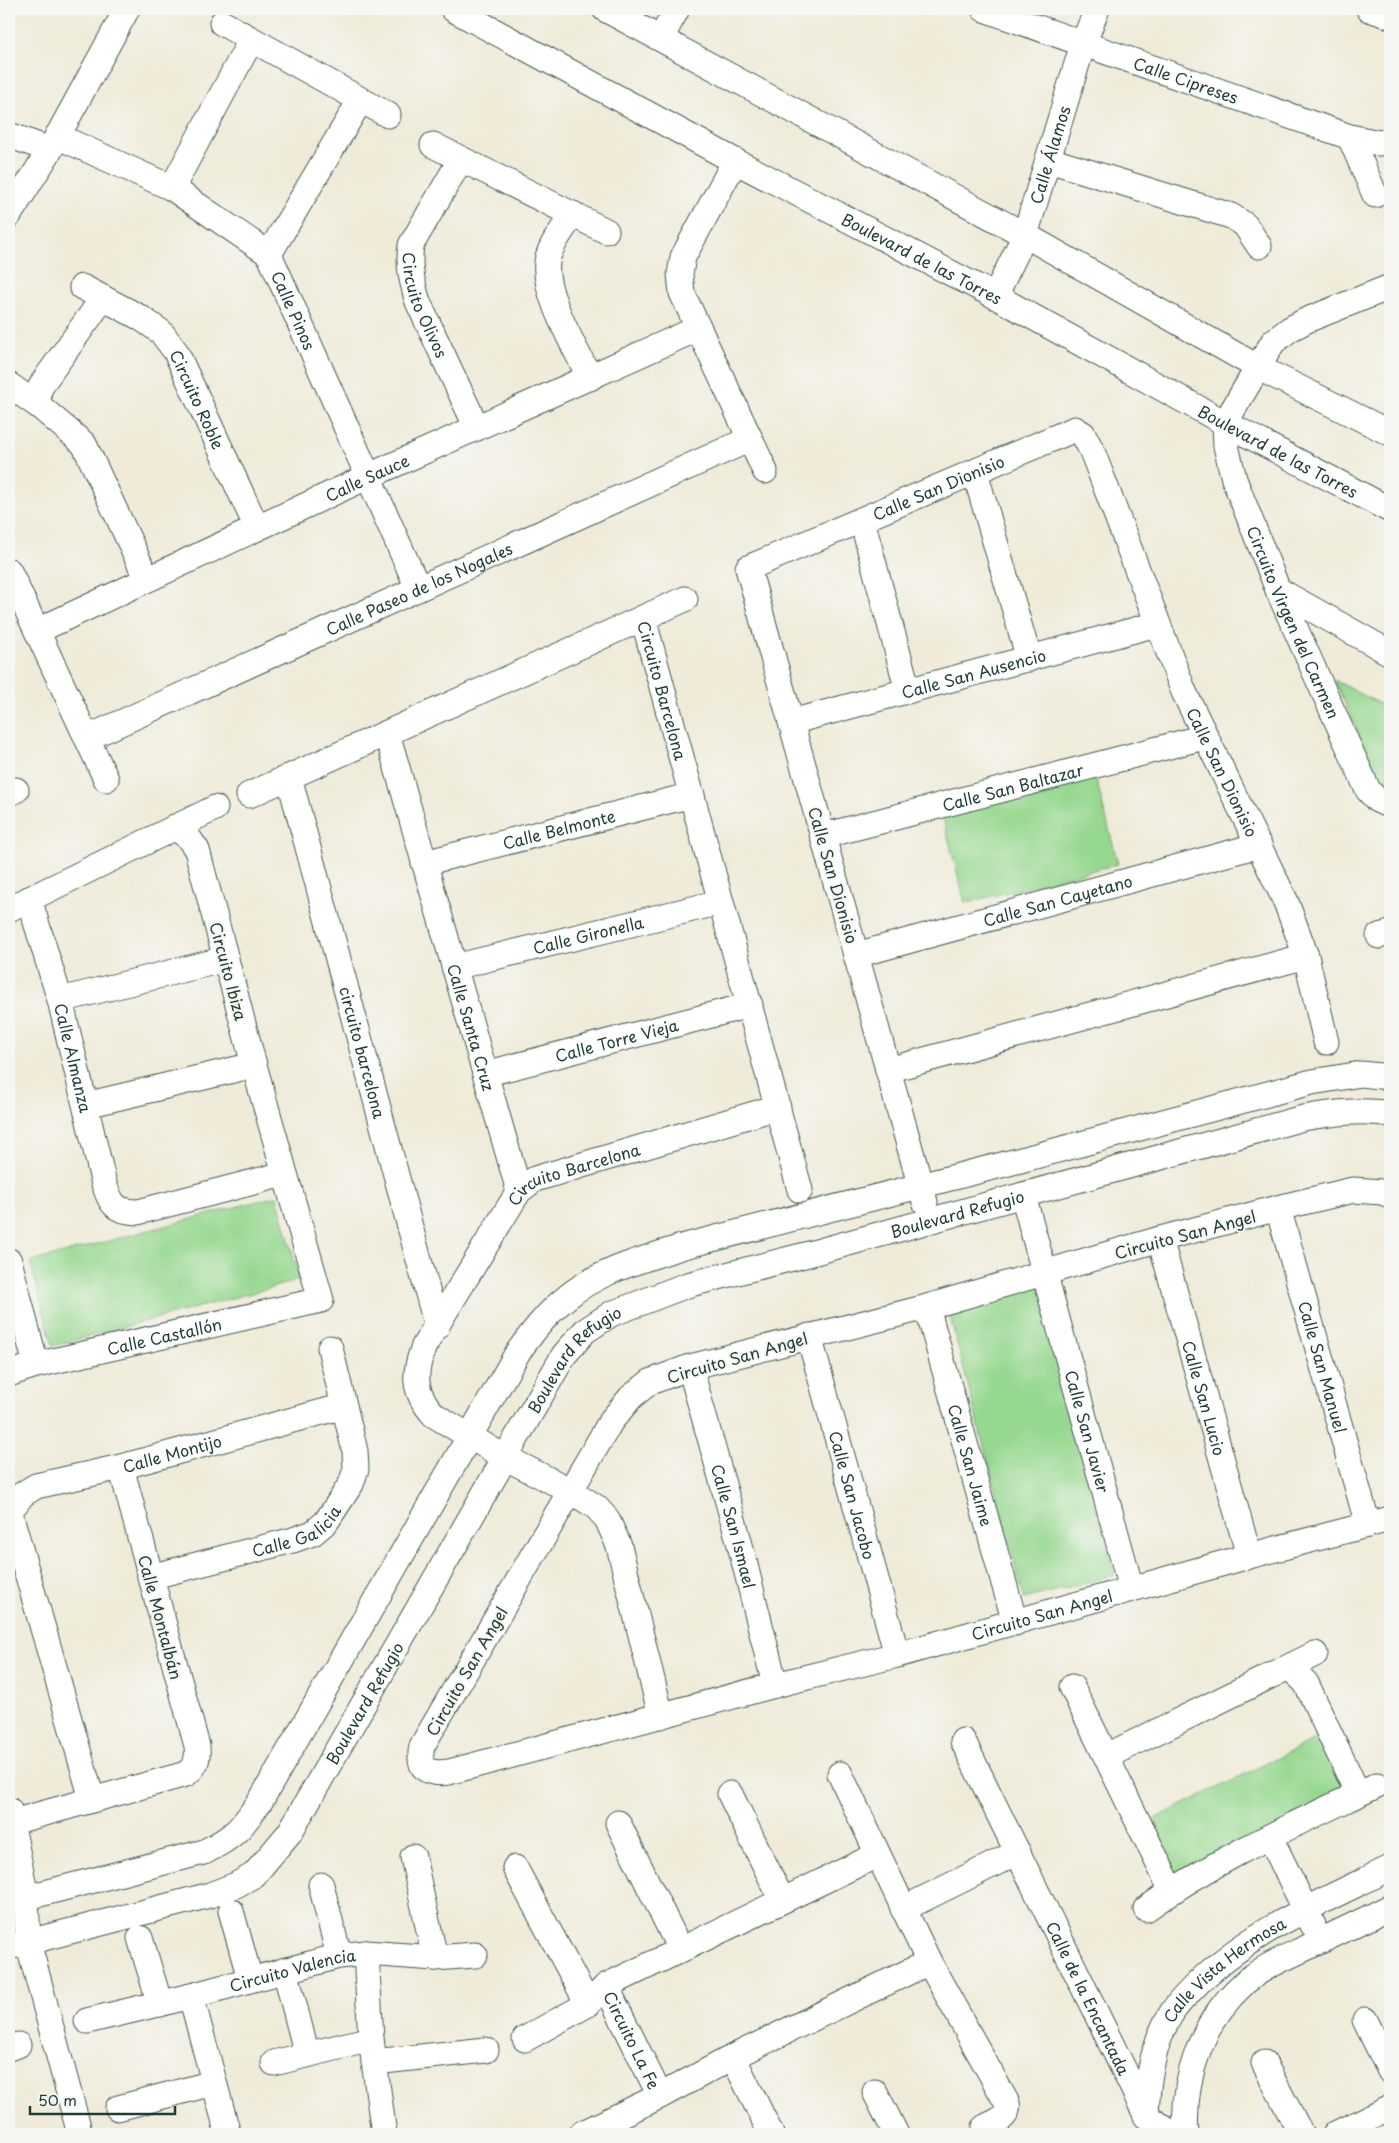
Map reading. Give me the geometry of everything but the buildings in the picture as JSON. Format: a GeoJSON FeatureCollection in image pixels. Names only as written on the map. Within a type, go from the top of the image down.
{"type":"FeatureCollection","features":[{"type":"Feature","properties":{"kind":"street"},"geometry":{"type":"LineString","coordinates":[[9,214],[54,143],[127,9]]}},
{"type":"Feature","properties":{"kind":"street","name":"Boulevard de las Torres"},"geometry":{"type":"LineString","coordinates":[[453,9],[735,161],[995,296],[1225,423],[1390,510]]}},
{"type":"Feature","properties":{"kind":"street"},"geometry":{"type":"LineString","coordinates":[[605,9],[1025,235],[1259,368],[1390,433]]}},
{"type":"Feature","properties":{"kind":"street"},"geometry":{"type":"LineString","coordinates":[[661,38],[677,9]]}},
{"type":"Feature","properties":{"kind":"street","name":"Calle Cipreses"},"geometry":{"type":"LineString","coordinates":[[984,9],[1350,137],[1378,143],[1390,141]]}},
{"type":"Feature","properties":{"kind":"street","name":"Calle Álamos"},"geometry":{"type":"LineString","coordinates":[[995,296],[1025,235],[1084,44],[1097,9]]}},
{"type":"Feature","properties":{"kind":"street"},"geometry":{"type":"LineString","coordinates":[[1369,9],[1390,16]]}},
{"type":"Feature","properties":{"kind":"street"},"geometry":{"type":"LineString","coordinates":[[222,23],[388,115]]}},
{"type":"Feature","properties":{"kind":"street"},"geometry":{"type":"LineString","coordinates":[[172,188],[251,40]]}},
{"type":"Feature","properties":{"kind":"street"},"geometry":{"type":"LineString","coordinates":[[269,254],[360,101]]}},
{"type":"Feature","properties":{"kind":"street","name":"Calle Pinos"},"geometry":{"type":"LineString","coordinates":[[9,135],[54,143],[172,188],[269,254],[418,588]]}},
{"type":"Feature","properties":{"kind":"street"},"geometry":{"type":"LineString","coordinates":[[1350,137],[1375,195]]}},
{"type":"Feature","properties":{"kind":"street"},"geometry":{"type":"LineString","coordinates":[[433,145],[606,231]]}},
{"type":"Feature","properties":{"kind":"street","name":"Circuito Olivos"},"geometry":{"type":"LineString","coordinates":[[461,159],[411,245],[408,261],[411,281],[418,302],[477,428]]}},
{"type":"Feature","properties":{"kind":"street"},"geometry":{"type":"LineString","coordinates":[[1049,160],[1231,216],[1245,225],[1259,246]]}},
{"type":"Feature","properties":{"kind":"street"},"geometry":{"type":"LineString","coordinates":[[735,161],[683,257],[680,274],[682,293],[765,471]]}},
{"type":"Feature","properties":{"kind":"street"},"geometry":{"type":"LineString","coordinates":[[573,214],[548,255],[545,270],[549,288],[557,308],[590,378]]}},
{"type":"Feature","properties":{"kind":"street"},"geometry":{"type":"LineString","coordinates":[[1225,423],[1273,342],[1290,329],[1307,320],[1390,287]]}},
{"type":"Feature","properties":{"kind":"street","name":"Circuito Roble"},"geometry":{"type":"LineString","coordinates":[[39,406],[38,392],[92,292],[141,318],[161,332],[176,352],[257,528]]}},
{"type":"Feature","properties":{"kind":"street","name":"Calle Sauce"},"geometry":{"type":"LineString","coordinates":[[37,631],[369,476],[699,328]]}},
{"type":"Feature","properties":{"kind":"street"},"geometry":{"type":"LineString","coordinates":[[9,385],[39,406],[84,444],[146,579]]}},
{"type":"Feature","properties":{"kind":"street","name":"Circuito Virgen del Carmen"},"geometry":{"type":"LineString","coordinates":[[1225,423],[1226,446],[1234,479],[1278,590],[1368,790],[1378,800],[1390,806]]}},
{"type":"Feature","properties":{"kind":"street","name":"Calle San Dionisio"},"geometry":{"type":"LineString","coordinates":[[930,1220],[748,568],[1075,429],[1083,434],[1092,451],[1157,624],[1204,737],[1286,902],[1306,956],[1326,1042]]}},
{"type":"Feature","properties":{"kind":"street","name":"Calle Paseo de los Nogales"},"geometry":{"type":"LineString","coordinates":[[87,738],[750,438]]}},
{"type":"Feature","properties":{"kind":"street"},"geometry":{"type":"LineString","coordinates":[[975,472],[1029,659]]}},
{"type":"Feature","properties":{"kind":"street"},"geometry":{"type":"LineString","coordinates":[[862,520],[908,691]]}},
{"type":"Feature","properties":{"kind":"street"},"geometry":{"type":"LineString","coordinates":[[9,571],[106,779]]}},
{"type":"Feature","properties":{"kind":"street"},"geometry":{"type":"LineString","coordinates":[[1278,590],[1390,654]]}},
{"type":"Feature","properties":{"kind":"street"},"geometry":{"type":"LineString","coordinates":[[643,618],[685,599]]}},
{"type":"Feature","properties":{"kind":"street","name":"Circuito Barcelona"},"geometry":{"type":"LineString","coordinates":[[250,795],[643,618],[800,1190]]}},
{"type":"Feature","properties":{"kind":"street","name":"Calle San Ausencio"},"geometry":{"type":"LineString","coordinates":[[791,722],[1157,624]]}},
{"type":"Feature","properties":{"kind":"street"},"geometry":{"type":"LineString","coordinates":[[387,733],[424,863]]}},
{"type":"Feature","properties":{"kind":"street","name":"Calle San Baltazar"},"geometry":{"type":"LineString","coordinates":[[823,836],[1204,737]]}},
{"type":"Feature","properties":{"kind":"street","name":"circuito barcelona"},"geometry":{"type":"LineString","coordinates":[[289,777],[436,1327]]}},
{"type":"Feature","properties":{"kind":"street","name":"Calle Belmonte"},"geometry":{"type":"LineString","coordinates":[[424,863],[692,795]]}},
{"type":"Feature","properties":{"kind":"street"},"geometry":{"type":"LineString","coordinates":[[19,904],[215,808]]}},
{"type":"Feature","properties":{"kind":"street","name":"Circuito Ibiza"},"geometry":{"type":"LineString","coordinates":[[175,827],[188,837],[197,850],[284,1174],[321,1300]]}},
{"type":"Feature","properties":{"kind":"street","name":"Calle San Cayetano"},"geometry":{"type":"LineString","coordinates":[[856,955],[1258,845]]}},
{"type":"Feature","properties":{"kind":"street","name":"Calle Santa Cruz"},"geometry":{"type":"LineString","coordinates":[[424,863],[519,1191]]}},
{"type":"Feature","properties":{"kind":"street","name":"Calle Gironella"},"geometry":{"type":"LineString","coordinates":[[454,967],[721,902]]}},
{"type":"Feature","properties":{"kind":"street","name":"Calle Almanza"},"geometry":{"type":"LineString","coordinates":[[19,904],[60,1000],[104,1184],[112,1203],[123,1211],[138,1212],[284,1174]]}},
{"type":"Feature","properties":{"kind":"street"},"geometry":{"type":"LineString","coordinates":[[888,1070],[1306,956]]}},
{"type":"Feature","properties":{"kind":"street"},"geometry":{"type":"LineString","coordinates":[[60,1000],[226,959]]}},
{"type":"Feature","properties":{"kind":"street","name":"Calle Torre Vieja"},"geometry":{"type":"LineString","coordinates":[[485,1074],[750,1006]]}},
{"type":"Feature","properties":{"kind":"street"},"geometry":{"type":"LineString","coordinates":[[86,1105],[254,1065]]}},
{"type":"Feature","properties":{"kind":"street"},"geometry":{"type":"LineString","coordinates":[[18,1899],[204,1852],[224,1842],[240,1830],[261,1800],[518,1352],[541,1321],[567,1297],[601,1276],[637,1261],[681,1247],[1312,1082],[1361,1074],[1388,1076],[1381,1112]]}},
{"type":"Feature","properties":{"kind":"street","name":"Circuito Barcelona"},"geometry":{"type":"LineString","coordinates":[[470,1438],[434,1415],[426,1406],[419,1392],[416,1379],[417,1364],[424,1346],[519,1191],[535,1179],[559,1171],[778,1107]]}},
{"type":"Feature","properties":{"kind":"street","name":"Boulevard Refugio"},"geometry":{"type":"LineString","coordinates":[[18,1945],[210,1895],[236,1885],[254,1875],[290,1832],[564,1355],[585,1331],[611,1314],[687,1285],[1303,1118],[1337,1112],[1381,1112]]}},
{"type":"Feature","properties":{"kind":"street","name":"Circuito San Angel"},"geometry":{"type":"LineString","coordinates":[[1379,1522],[1131,1588],[897,1655],[775,1685],[449,1772],[433,1774],[428,1772],[420,1758],[422,1746],[611,1421],[631,1397],[650,1382],[690,1367],[927,1306],[1160,1239],[1278,1208],[1353,1190],[1382,1192],[1390,1195]]}},
{"type":"Feature","properties":{"kind":"street","name":"Calle San Javier"},"geometry":{"type":"LineString","coordinates":[[1023,1195],[1131,1588]]}},
{"type":"Feature","properties":{"kind":"street","name":"Calle San Manuel"},"geometry":{"type":"LineString","coordinates":[[1278,1208],[1379,1522]]}},
{"type":"Feature","properties":{"kind":"street","name":"Calle San Lucio"},"geometry":{"type":"LineString","coordinates":[[1160,1239],[1249,1556]]}},
{"type":"Feature","properties":{"kind":"street"},"geometry":{"type":"LineString","coordinates":[[9,1261],[36,1365]]}},
{"type":"Feature","properties":{"kind":"street","name":"Calle Castallón"},"geometry":{"type":"LineString","coordinates":[[9,1374],[36,1365],[321,1300]]}},
{"type":"Feature","properties":{"kind":"street","name":"Calle San Jaime"},"geometry":{"type":"LineString","coordinates":[[927,1306],[1014,1623]]}},
{"type":"Feature","properties":{"kind":"street","name":"Calle San Jacobo"},"geometry":{"type":"LineString","coordinates":[[809,1336],[897,1655]]}},
{"type":"Feature","properties":{"kind":"street","name":"Calle Galicia"},"geometry":{"type":"LineString","coordinates":[[150,1577],[293,1540],[312,1533],[326,1522],[351,1484],[356,1469],[355,1451],[330,1348]]}},
{"type":"Feature","properties":{"kind":"street","name":"Calle San Ismael"},"geometry":{"type":"LineString","coordinates":[[690,1367],[739,1541],[775,1685]]}},
{"type":"Feature","properties":{"kind":"street","name":"Calle Montijo"},"geometry":{"type":"LineString","coordinates":[[9,1511],[23,1494],[36,1486],[121,1467],[344,1406]]}},
{"type":"Feature","properties":{"kind":"street"},"geometry":{"type":"LineString","coordinates":[[470,1438],[571,1491],[596,1508],[607,1519],[619,1546],[661,1716]]}},
{"type":"Feature","properties":{"kind":"street","name":"Calle Montalbán"},"geometry":{"type":"LineString","coordinates":[[92,1799],[186,1774],[195,1766],[198,1758],[197,1746],[121,1467]]}},
{"type":"Feature","properties":{"kind":"street"},"geometry":{"type":"LineString","coordinates":[[9,1511],[92,1799],[10,1818],[18,1899],[18,1945],[80,2134]]}},
{"type":"Feature","properties":{"kind":"street"},"geometry":{"type":"LineString","coordinates":[[1107,1756],[1290,1668],[1315,1654]]}},
{"type":"Feature","properties":{"kind":"street"},"geometry":{"type":"LineString","coordinates":[[1146,1909],[1175,1888],[1270,1837],[1367,1790],[1306,1683],[1290,1668]]}},
{"type":"Feature","properties":{"kind":"street"},"geometry":{"type":"LineString","coordinates":[[1072,1687],[1167,1881],[1175,1888]]}},
{"type":"Feature","properties":{"kind":"street","name":"Calle de la Encantada"},"geometry":{"type":"LineString","coordinates":[[963,1741],[1148,2125],[1172,2134]]}},
{"type":"Feature","properties":{"kind":"street"},"geometry":{"type":"LineString","coordinates":[[840,1774],[929,1962],[1006,2103],[1008,2109],[1004,2118],[985,2127]]}},
{"type":"Feature","properties":{"kind":"street"},"geometry":{"type":"LineString","coordinates":[[730,1794],[782,1900]]}},
{"type":"Feature","properties":{"kind":"street"},"geometry":{"type":"LineString","coordinates":[[618,1823],[680,1949]]}},
{"type":"Feature","properties":{"kind":"street"},"geometry":{"type":"LineString","coordinates":[[1270,1837],[1321,1941]]}},
{"type":"Feature","properties":{"kind":"street"},"geometry":{"type":"LineString","coordinates":[[903,1908],[1018,1852]]}},
{"type":"Feature","properties":{"kind":"street","name":"Circuito La Fe"},"geometry":{"type":"LineString","coordinates":[[877,1855],[606,1986],[660,2096],[733,2056],[929,1962]]}},
{"type":"Feature","properties":{"kind":"street"},"geometry":{"type":"LineString","coordinates":[[413,1858],[435,1958]]}},
{"type":"Feature","properties":{"kind":"street"},"geometry":{"type":"LineString","coordinates":[[515,1868],[588,2004]]}},
{"type":"Feature","properties":{"kind":"street","name":"Calle Vista Hermosa"},"geometry":{"type":"LineString","coordinates":[[1148,2125],[1150,2075],[1157,2042],[1171,2014],[1210,1971],[1260,1934],[1390,1868]]}},
{"type":"Feature","properties":{"kind":"street"},"geometry":{"type":"LineString","coordinates":[[321,1885],[339,1956]]}},
{"type":"Feature","properties":{"kind":"street","name":"Calle Vista Hermosa"},"geometry":{"type":"LineString","coordinates":[[1186,2134],[1184,2119],[1193,2064],[1204,2035],[1218,2012],[1242,1985],[1269,1966],[1390,1907]]}},
{"type":"Feature","properties":{"kind":"street"},"geometry":{"type":"LineString","coordinates":[[232,1911],[250,1979]]}},
{"type":"Feature","properties":{"kind":"street"},"geometry":{"type":"LineString","coordinates":[[140,1938],[160,2004]]}},
{"type":"Feature","properties":{"kind":"street"},"geometry":{"type":"LineString","coordinates":[[366,1954],[435,1958],[475,1955]]}},
{"type":"Feature","properties":{"kind":"street","name":"Circuito Valencia"},"geometry":{"type":"LineString","coordinates":[[87,2021],[160,2004],[339,1956],[366,1954],[373,2051],[384,2134]]}},
{"type":"Feature","properties":{"kind":"street"},"geometry":{"type":"LineString","coordinates":[[285,1970],[307,2055]]}},
{"type":"Feature","properties":{"kind":"street"},"geometry":{"type":"LineString","coordinates":[[525,2039],[588,2004],[606,1986]]}},
{"type":"Feature","properties":{"kind":"street"},"geometry":{"type":"LineString","coordinates":[[191,1996],[228,2134]]}},
{"type":"Feature","properties":{"kind":"street"},"geometry":{"type":"LineString","coordinates":[[1365,2020],[1390,2072]]}},
{"type":"Feature","properties":{"kind":"street"},"geometry":{"type":"LineString","coordinates":[[274,2063],[307,2055],[373,2051],[486,2050]]}},
{"type":"Feature","properties":{"kind":"street"},"geometry":{"type":"LineString","coordinates":[[733,2056],[771,2134]]}},
{"type":"Feature","properties":{"kind":"street"},"geometry":{"type":"LineString","coordinates":[[1264,2063],[1301,2134]]}},
{"type":"Feature","properties":{"kind":"street"},"geometry":{"type":"LineString","coordinates":[[118,2108],[213,2083]]}},
{"type":"Feature","properties":{"kind":"street"},"geometry":{"type":"LineString","coordinates":[[875,2092],[896,2134]]}},
{"type":"Feature","properties":{"kind":"street"},"geometry":{"type":"LineString","coordinates":[[581,2134],[660,2096]]}},
{"type":"Feature","properties":{"kind":"street"},"geometry":{"type":"LineString","coordinates":[[1335,2134],[1390,2108]]}},
{"type":"Feature","properties":{"kind":"green space"},"geometry":{"type":"Polygon","coordinates":[[[1334,680],[1390,709],[1390,789],[1385,790],[1334,680]]]}},
{"type":"Feature","properties":{"kind":"green space"},"geometry":{"type":"Polygon","coordinates":[[[1094,771],[1118,864],[965,903],[941,810],[1094,771]]]}},
{"type":"Feature","properties":{"kind":"green space"},"geometry":{"type":"Polygon","coordinates":[[[277,1196],[300,1280],[53,1346],[30,1262],[277,1196]]]}},
{"type":"Feature","properties":{"kind":"green space"},"geometry":{"type":"Polygon","coordinates":[[[1038,1281],[1115,1575],[1024,1599],[947,1305],[1038,1281]]]}},
{"type":"Feature","properties":{"kind":"green space"},"geometry":{"type":"Polygon","coordinates":[[[1320,1737],[1349,1797],[1178,1880],[1154,1819],[1320,1737]]]}}]}
